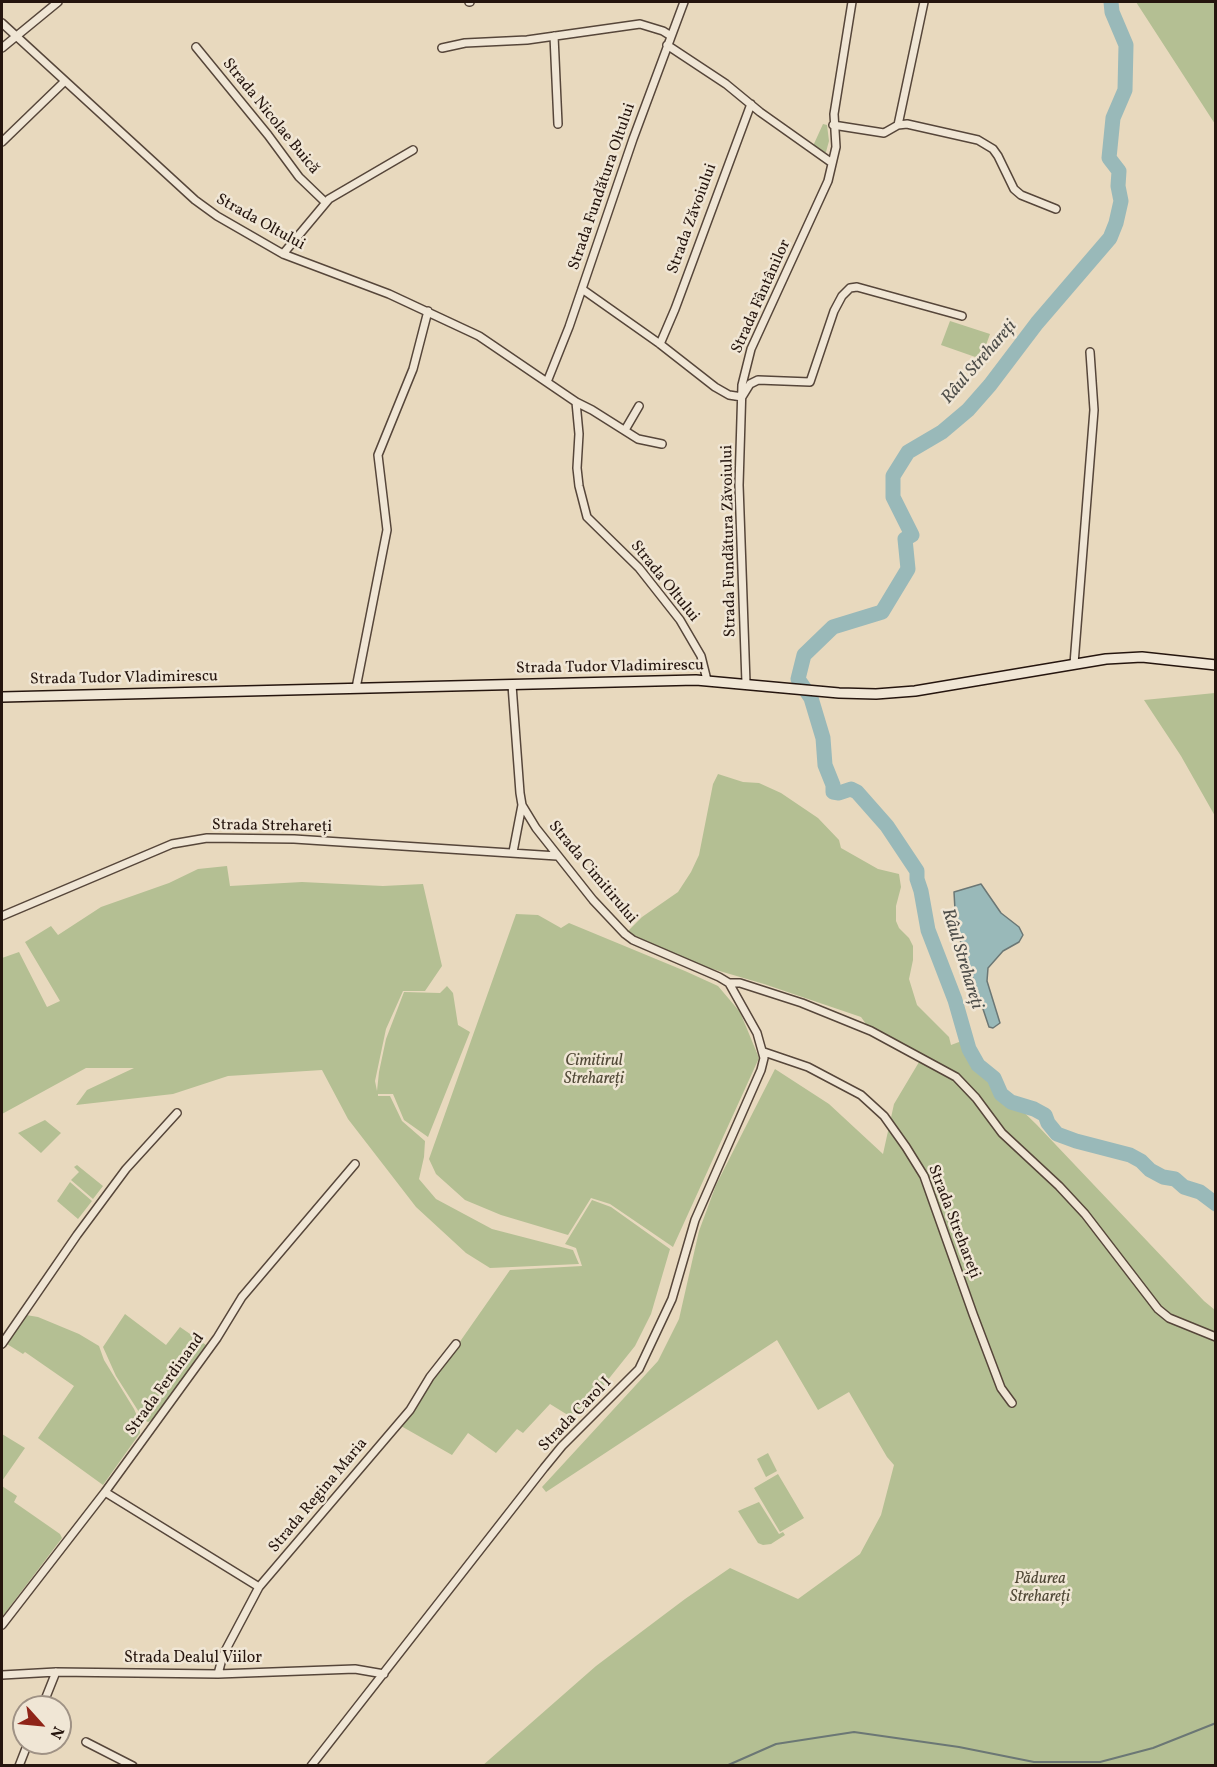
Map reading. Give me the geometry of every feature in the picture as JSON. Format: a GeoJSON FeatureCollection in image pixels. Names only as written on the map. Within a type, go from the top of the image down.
{"type":"FeatureCollection","features":[{"type":"Feature","properties":{"kind":"main road","name":"Strada Tudor Vladimirescu"},"geometry":{"type":"LineString","coordinates":[[2,696],[707,680],[839,693],[876,694],[915,691],[1107,659],[1142,657],[1215,665]]}},
{"type":"Feature","properties":{"kind":"street"},"geometry":{"type":"LineString","coordinates":[[2,48],[58,2]]}},
{"type":"Feature","properties":{"kind":"street","name":"Strada Fundătura Oltului"},"geometry":{"type":"LineString","coordinates":[[547,382],[684,2]]}},
{"type":"Feature","properties":{"kind":"street","name":"Strada Fântânilor"},"geometry":{"type":"LineString","coordinates":[[742,398],[744,370],[751,349],[828,181],[836,147],[833,125],[852,2]]}},
{"type":"Feature","properties":{"kind":"street"},"geometry":{"type":"LineString","coordinates":[[898,125],[924,2]]}},
{"type":"Feature","properties":{"kind":"street","name":"Strada Oltului"},"geometry":{"type":"LineString","coordinates":[[2,23],[64,82],[206,209],[283,254],[389,294],[479,336],[576,402],[638,439],[662,444]]}},
{"type":"Feature","properties":{"kind":"street"},"geometry":{"type":"LineString","coordinates":[[442,48],[465,43],[554,36],[640,24],[663,31],[670,36]]}},
{"type":"Feature","properties":{"kind":"street"},"geometry":{"type":"LineString","coordinates":[[554,36],[558,124]]}},
{"type":"Feature","properties":{"kind":"street"},"geometry":{"type":"LineString","coordinates":[[667,45],[726,84],[832,163]]}},
{"type":"Feature","properties":{"kind":"street","name":"Strada Nicolae Buică"},"geometry":{"type":"LineString","coordinates":[[196,47],[299,177],[326,202]]}},
{"type":"Feature","properties":{"kind":"street"},"geometry":{"type":"LineString","coordinates":[[2,142],[64,82]]}},
{"type":"Feature","properties":{"kind":"street","name":"Strada Zăvoiului"},"geometry":{"type":"LineString","coordinates":[[660,344],[751,104]]}},
{"type":"Feature","properties":{"kind":"street"},"geometry":{"type":"LineString","coordinates":[[833,125],[884,133],[898,125],[907,124],[978,140],[993,149],[1014,189],[1022,195],[1056,209]]}},
{"type":"Feature","properties":{"kind":"street"},"geometry":{"type":"LineString","coordinates":[[283,254],[326,202],[413,150]]}},
{"type":"Feature","properties":{"kind":"street"},"geometry":{"type":"LineString","coordinates":[[582,289],[660,344],[715,387],[729,395],[742,398],[750,384],[758,380],[810,382],[834,311],[842,296],[850,288],[856,287],[962,316]]}},
{"type":"Feature","properties":{"kind":"street"},"geometry":{"type":"LineString","coordinates":[[356,688],[387,530],[378,455],[413,369],[428,311]]}},
{"type":"Feature","properties":{"kind":"street"},"geometry":{"type":"LineString","coordinates":[[1074,664],[1094,410],[1090,352]]}},
{"type":"Feature","properties":{"kind":"street","name":"Strada Fundătura Zăvoiului"},"geometry":{"type":"LineString","coordinates":[[742,398],[739,485],[746,683]]}},
{"type":"Feature","properties":{"kind":"street","name":"Strada Oltului"},"geometry":{"type":"LineString","coordinates":[[576,402],[579,434],[577,468],[587,517],[639,568],[680,620],[701,656],[707,680]]}},
{"type":"Feature","properties":{"kind":"street"},"geometry":{"type":"LineString","coordinates":[[625,430],[639,406]]}},
{"type":"Feature","properties":{"kind":"street","name":"Strada Cimitirului"},"geometry":{"type":"LineString","coordinates":[[513,685],[518,776],[522,805],[513,852]]}},
{"type":"Feature","properties":{"kind":"street","name":"Strada Cimitirului"},"geometry":{"type":"LineString","coordinates":[[522,805],[557,856],[616,926],[633,940],[729,983],[740,983],[802,1003],[871,1031],[956,1077],[976,1098],[1002,1133],[1059,1186],[1085,1214],[1158,1309],[1169,1318],[1215,1337]]}},
{"type":"Feature","properties":{"kind":"street","name":"Strada Strehareți"},"geometry":{"type":"LineString","coordinates":[[2,916],[172,844],[207,838],[281,838],[557,856]]}},
{"type":"Feature","properties":{"kind":"street"},"geometry":{"type":"LineString","coordinates":[[729,983],[757,1033],[764,1052]]}},
{"type":"Feature","properties":{"kind":"street","name":"Strada Strehareți"},"geometry":{"type":"LineString","coordinates":[[764,1052],[808,1067],[861,1095],[884,1116],[906,1147],[924,1176],[1001,1388],[1012,1403]]}},
{"type":"Feature","properties":{"kind":"street","name":"Strada Carol I"},"geometry":{"type":"LineString","coordinates":[[311,1766],[562,1446],[639,1369],[672,1299],[695,1220],[761,1070],[764,1052]]}},
{"type":"Feature","properties":{"kind":"street"},"geometry":{"type":"LineString","coordinates":[[2,1344],[111,1188],[177,1113]]}},
{"type":"Feature","properties":{"kind":"street","name":"Strada Ferdinand"},"geometry":{"type":"LineString","coordinates":[[2,1625],[105,1492],[217,1338],[242,1297],[355,1164]]}},
{"type":"Feature","properties":{"kind":"street","name":"Strada Regina Maria"},"geometry":{"type":"LineString","coordinates":[[218,1674],[223,1655],[259,1587],[410,1410],[430,1377],[456,1344]]}},
{"type":"Feature","properties":{"kind":"street"},"geometry":{"type":"LineString","coordinates":[[105,1492],[259,1587]]}},
{"type":"Feature","properties":{"kind":"street","name":"Strada Dealul Viilor"},"geometry":{"type":"LineString","coordinates":[[2,1675],[56,1672],[218,1674],[355,1669],[384,1674]]}},
{"type":"Feature","properties":{"kind":"street"},"geometry":{"type":"LineString","coordinates":[[47,1695],[56,1672]]}},
{"type":"Feature","properties":{"kind":"street"},"geometry":{"type":"LineString","coordinates":[[86,1742],[133,1766]]}},
{"type":"Feature","properties":{"kind":"green space"},"geometry":{"type":"Polygon","coordinates":[[[1136,2],[1215,2],[1215,124],[1136,2]]]}},
{"type":"Feature","properties":{"kind":"green space"},"geometry":{"type":"Polygon","coordinates":[[[823,124],[827,125],[829,141],[826,152],[813,146],[823,124]]]}},
{"type":"Feature","properties":{"kind":"green space"},"geometry":{"type":"Polygon","coordinates":[[[950,321],[990,334],[981,359],[941,345],[950,321]]]}},
{"type":"Feature","properties":{"kind":"green space"},"geometry":{"type":"Polygon","coordinates":[[[1216,693],[1215,816],[1181,756],[1144,700],[1216,693]]]}},
{"type":"Feature","properties":{"kind":"green space","name":"Pădurea Strehareți"},"geometry":{"type":"Polygon","coordinates":[[[718,774],[743,782],[759,783],[781,793],[818,818],[839,840],[841,848],[878,869],[899,874],[901,887],[896,906],[896,921],[913,946],[909,979],[917,1005],[949,1037],[951,1045],[967,1039],[996,1085],[1215,1310],[1215,1765],[482,1766],[596,1666],[730,1568],[798,1599],[860,1554],[881,1515],[894,1465],[849,1392],[818,1410],[777,1340],[546,1492],[542,1487],[658,1361],[679,1319],[699,1231],[716,1185],[775,1069],[829,1104],[883,1154],[894,1104],[922,1057],[871,1031],[861,1017],[764,984],[675,958],[625,934],[642,917],[678,892],[691,872],[699,855],[713,784],[718,774]]]}},
{"type":"Feature","properties":{"kind":"green space"},"geometry":{"type":"Polygon","coordinates":[[[227,866],[230,886],[302,882],[383,886],[423,884],[442,966],[425,991],[403,991],[386,1029],[375,1081],[377,1091],[386,1039],[404,992],[440,993],[447,986],[453,993],[458,1025],[470,1032],[428,1137],[404,1120],[393,1094],[378,1094],[378,1096],[390,1096],[402,1121],[425,1141],[419,1179],[436,1199],[492,1229],[573,1250],[579,1264],[490,1268],[466,1253],[416,1207],[348,1119],[322,1070],[228,1076],[173,1094],[76,1105],[87,1090],[134,1068],[86,1068],[2,1114],[2,958],[19,952],[47,1007],[60,1001],[25,942],[51,926],[58,935],[101,907],[169,883],[198,869],[227,866]]]}},
{"type":"Feature","properties":{"kind":"green space","name":"Cimitirul Strehareți"},"geometry":{"type":"Polygon","coordinates":[[[516,914],[538,915],[561,928],[569,923],[685,971],[718,986],[740,1012],[759,1058],[673,1247],[610,1204],[591,1198],[568,1235],[501,1215],[465,1200],[436,1174],[429,1159],[516,914]]]}},
{"type":"Feature","properties":{"kind":"green space"},"geometry":{"type":"Polygon","coordinates":[[[45,1120],[61,1133],[41,1153],[18,1133],[45,1120]]]}},
{"type":"Feature","properties":{"kind":"green space"},"geometry":{"type":"Polygon","coordinates":[[[77,1165],[103,1186],[93,1199],[71,1180],[79,1172],[74,1167],[77,1165]]]}},
{"type":"Feature","properties":{"kind":"green space"},"geometry":{"type":"Polygon","coordinates":[[[70,1182],[92,1201],[78,1219],[57,1201],[70,1182]]]}},
{"type":"Feature","properties":{"kind":"green space"},"geometry":{"type":"Polygon","coordinates":[[[592,1200],[611,1207],[670,1249],[651,1314],[635,1346],[599,1391],[571,1417],[550,1404],[523,1433],[517,1429],[496,1453],[468,1433],[452,1455],[401,1426],[510,1270],[582,1266],[576,1248],[565,1244],[592,1200]]]}},
{"type":"Feature","properties":{"kind":"green space"},"geometry":{"type":"Polygon","coordinates":[[[125,1314],[166,1345],[180,1327],[206,1345],[153,1420],[148,1422],[144,1420],[116,1376],[103,1347],[125,1314]]]}},
{"type":"Feature","properties":{"kind":"green space"},"geometry":{"type":"Polygon","coordinates":[[[26,1315],[38,1317],[79,1334],[99,1346],[104,1360],[139,1420],[140,1433],[103,1485],[38,1438],[74,1386],[25,1352],[23,1354],[7,1344],[26,1315]]]}},
{"type":"Feature","properties":{"kind":"green space"},"geometry":{"type":"Polygon","coordinates":[[[2,1434],[25,1448],[2,1481],[2,1434]]]}},
{"type":"Feature","properties":{"kind":"green space"},"geometry":{"type":"Polygon","coordinates":[[[768,1453],[777,1471],[766,1477],[757,1459],[768,1453]]]}},
{"type":"Feature","properties":{"kind":"green space"},"geometry":{"type":"Polygon","coordinates":[[[778,1474],[804,1518],[780,1532],[754,1488],[778,1474]]]}},
{"type":"Feature","properties":{"kind":"green space"},"geometry":{"type":"Polygon","coordinates":[[[2,1486],[17,1496],[14,1502],[60,1534],[62,1538],[2,1617],[2,1486]]]}},
{"type":"Feature","properties":{"kind":"green space"},"geometry":{"type":"Polygon","coordinates":[[[759,1502],[779,1534],[783,1532],[785,1535],[771,1544],[758,1543],[738,1511],[759,1502]]]}},
{"type":"Feature","properties":{"kind":"water"},"geometry":{"type":"Polygon","coordinates":[[[981,884],[1001,913],[1019,927],[1023,935],[1019,942],[1003,951],[988,968],[987,981],[1000,1023],[993,1028],[989,1027],[956,928],[954,892],[981,884]]]}},
{"type":"Feature","properties":{"kind":"waterway","name":"Râul Strehareți"},"geometry":{"type":"LineString","coordinates":[[1111,2],[1112,12],[1126,45],[1125,90],[1113,118],[1109,158],[1119,171],[1118,186],[1121,201],[1110,238],[1037,323],[968,410],[942,432],[908,452],[893,476],[893,497],[912,535],[905,539],[908,569],[882,612],[833,627],[804,655],[798,679],[811,698],[823,738],[825,765],[833,785],[833,792],[839,793],[851,789],[857,792],[887,826],[917,871],[928,930],[955,1000],[969,1049],[978,1065],[994,1078],[1001,1094],[1011,1102],[1045,1115],[1057,1134],[1130,1155],[1150,1170],[1163,1177],[1175,1179],[1184,1187],[1200,1192],[1216,1204]]}},
{"type":"Feature","properties":{"kind":"waterway"},"geometry":{"type":"LineString","coordinates":[[726,1766],[776,1744],[854,1732],[959,1747],[1034,1762],[1100,1762],[1153,1748],[1216,1723]]}}]}
